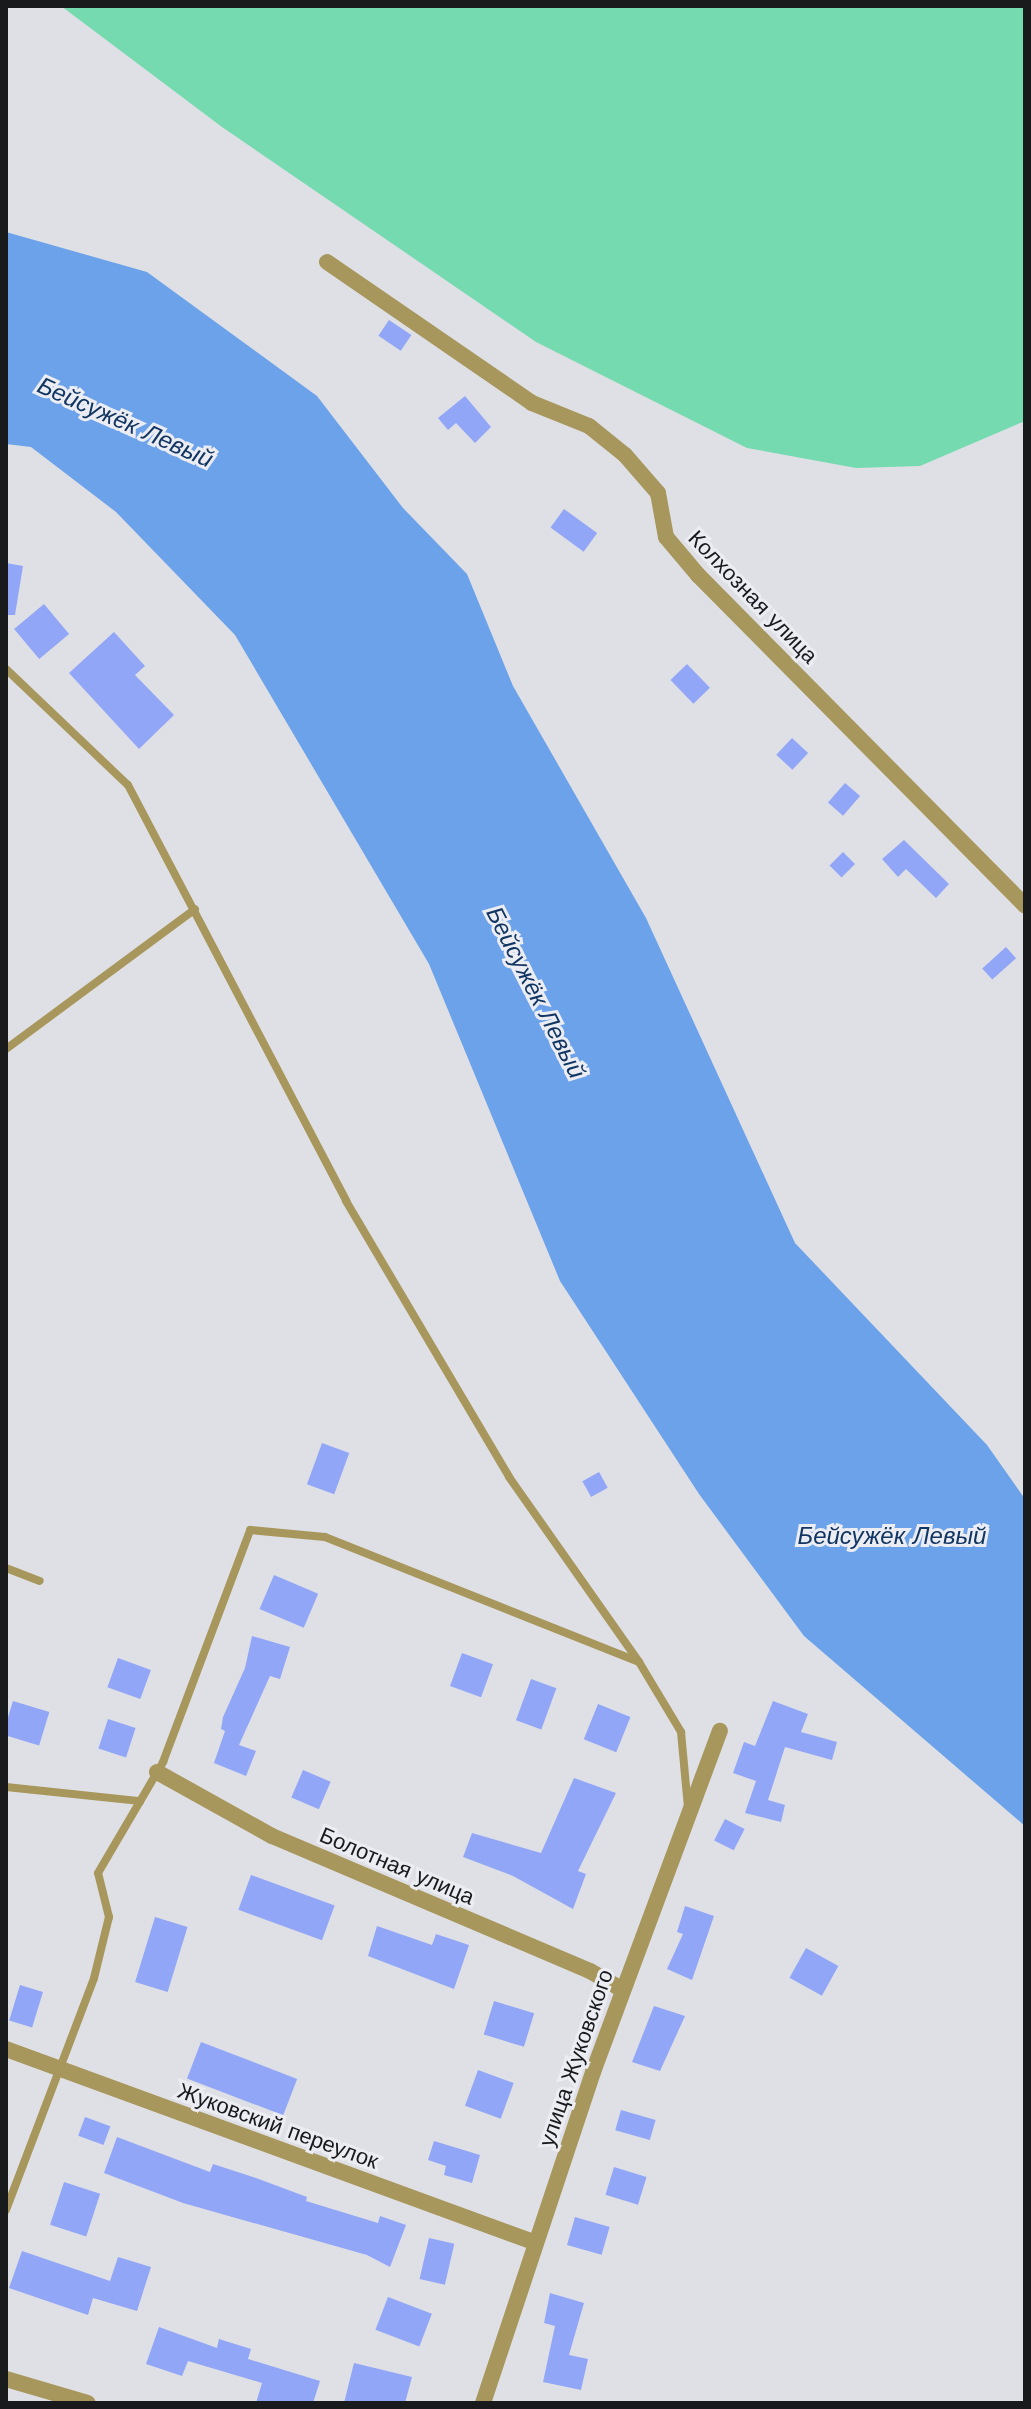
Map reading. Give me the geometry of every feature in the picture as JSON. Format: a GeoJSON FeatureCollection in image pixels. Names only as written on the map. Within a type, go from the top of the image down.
{"type":"FeatureCollection","features":[{"type":"Feature","properties":{"kind":"street","name":"Колхозная улица"},"geometry":{"type":"LineString","coordinates":[[327,262],[532,403],[589,426],[625,455],[658,493],[666,537],[698,575],[1025,906]]}},
{"type":"Feature","properties":{"kind":"street","name":"улица Жуковского"},"geometry":{"type":"LineString","coordinates":[[483,2403],[623,1990],[688,1807],[720,1731]]}},
{"type":"Feature","properties":{"kind":"street","name":"Болотная улица"},"geometry":{"type":"LineString","coordinates":[[157,1772],[272,1836],[590,1971],[623,1990]]}},
{"type":"Feature","properties":{"kind":"street","name":"Жуковский переулок"},"geometry":{"type":"LineString","coordinates":[[6,2049],[536,2243]]}},
{"type":"Feature","properties":{"kind":"street"},"geometry":{"type":"LineString","coordinates":[[6,2379],[88,2403]]}},
{"type":"Feature","properties":{"kind":"lane"},"geometry":{"type":"LineString","coordinates":[[6,669],[128,785],[346,1201],[509,1477],[639,1662],[681,1732],[688,1807]]}},
{"type":"Feature","properties":{"kind":"lane"},"geometry":{"type":"LineString","coordinates":[[6,1049],[195,909]]}},
{"type":"Feature","properties":{"kind":"lane"},"geometry":{"type":"LineString","coordinates":[[6,2210],[56,2068],[94,1978],[109,1917],[98,1873],[157,1772],[250,1530],[325,1537],[639,1662]]}},
{"type":"Feature","properties":{"kind":"lane"},"geometry":{"type":"LineString","coordinates":[[6,1568],[40,1581]]}},
{"type":"Feature","properties":{"kind":"lane"},"geometry":{"type":"LineString","coordinates":[[6,1787],[140,1801]]}},
{"type":"Feature","properties":{"kind":"green space"},"geometry":{"type":"Polygon","coordinates":[[[61,6],[1025,6],[1025,421],[920,466],[856,468],[747,448],[536,342],[222,127],[61,6]]]}},
{"type":"Feature","properties":{"kind":"water","name":"Бейсужёк Левый"},"geometry":{"type":"Polygon","coordinates":[[[6,232],[147,272],[317,396],[403,508],[467,574],[513,686],[646,918],[795,1243],[987,1445],[1025,1499],[1025,1826],[804,1636],[699,1494],[560,1281],[429,964],[235,635],[116,512],[31,447],[6,444],[6,232]]]}},
{"type":"Feature","properties":{"kind":"building"},"geometry":{"type":"Polygon","coordinates":[[[389,320],[411,335],[401,351],[378,336],[389,320]]]}},
{"type":"Feature","properties":{"kind":"building"},"geometry":{"type":"Polygon","coordinates":[[[465,396],[491,427],[475,443],[456,423],[448,430],[438,418],[465,396]]]}},
{"type":"Feature","properties":{"kind":"building"},"geometry":{"type":"Polygon","coordinates":[[[564,509],[597,533],[584,552],[550,528],[564,509]]]}},
{"type":"Feature","properties":{"kind":"building"},"geometry":{"type":"Polygon","coordinates":[[[6,563],[23,566],[15,615],[6,615],[6,563]]]}},
{"type":"Feature","properties":{"kind":"building"},"geometry":{"type":"Polygon","coordinates":[[[44,604],[69,634],[39,659],[14,629],[44,604]]]}},
{"type":"Feature","properties":{"kind":"building"},"geometry":{"type":"Polygon","coordinates":[[[114,632],[145,666],[135,675],[174,715],[139,749],[69,673],[114,632]]]}},
{"type":"Feature","properties":{"kind":"building"},"geometry":{"type":"Polygon","coordinates":[[[687,664],[710,688],[693,704],[670,680],[687,664]]]}},
{"type":"Feature","properties":{"kind":"building"},"geometry":{"type":"Polygon","coordinates":[[[792,738],[808,753],[792,770],[776,755],[792,738]]]}},
{"type":"Feature","properties":{"kind":"building"},"geometry":{"type":"Polygon","coordinates":[[[845,783],[860,796],[843,816],[828,803],[845,783]]]}},
{"type":"Feature","properties":{"kind":"building"},"geometry":{"type":"Polygon","coordinates":[[[904,840],[949,884],[936,898],[906,869],[898,877],[882,859],[904,840]]]}},
{"type":"Feature","properties":{"kind":"building"},"geometry":{"type":"Polygon","coordinates":[[[843,852],[855,864],[842,877],[830,865],[843,852]]]}},
{"type":"Feature","properties":{"kind":"building"},"geometry":{"type":"Polygon","coordinates":[[[1006,947],[1016,958],[992,980],[982,968],[1006,947]]]}},
{"type":"Feature","properties":{"kind":"building"},"geometry":{"type":"Polygon","coordinates":[[[322,1443],[349,1453],[334,1494],[307,1484],[322,1443]]]}},
{"type":"Feature","properties":{"kind":"building"},"geometry":{"type":"Polygon","coordinates":[[[599,1472],[608,1488],[591,1497],[582,1481],[599,1472]]]}},
{"type":"Feature","properties":{"kind":"building"},"geometry":{"type":"Polygon","coordinates":[[[274,1575],[318,1594],[304,1628],[260,1609],[274,1575]]]}},
{"type":"Feature","properties":{"kind":"building"},"geometry":{"type":"Polygon","coordinates":[[[252,1636],[290,1647],[280,1679],[270,1676],[239,1745],[256,1751],[246,1776],[214,1763],[225,1731],[221,1729],[223,1717],[245,1668],[252,1636]]]}},
{"type":"Feature","properties":{"kind":"building"},"geometry":{"type":"Polygon","coordinates":[[[462,1653],[493,1664],[481,1697],[450,1686],[462,1653]]]}},
{"type":"Feature","properties":{"kind":"building"},"geometry":{"type":"Polygon","coordinates":[[[118,1658],[151,1670],[140,1699],[107,1687],[118,1658]]]}},
{"type":"Feature","properties":{"kind":"building"},"geometry":{"type":"Polygon","coordinates":[[[531,1679],[556,1688],[541,1730],[516,1720],[531,1679]]]}},
{"type":"Feature","properties":{"kind":"building"},"geometry":{"type":"Polygon","coordinates":[[[13,1701],[49,1712],[39,1746],[6,1735],[13,1701]]]}},
{"type":"Feature","properties":{"kind":"building"},"geometry":{"type":"Polygon","coordinates":[[[773,1701],[808,1714],[801,1732],[837,1742],[832,1760],[785,1747],[768,1800],[785,1805],[781,1822],[745,1813],[756,1781],[733,1773],[744,1742],[755,1746],[773,1701]]]}},
{"type":"Feature","properties":{"kind":"building"},"geometry":{"type":"Polygon","coordinates":[[[598,1704],[630,1717],[616,1752],[584,1739],[598,1704]]]}},
{"type":"Feature","properties":{"kind":"building"},"geometry":{"type":"Polygon","coordinates":[[[108,1719],[136,1728],[126,1757],[98,1748],[108,1719]]]}},
{"type":"Feature","properties":{"kind":"building"},"geometry":{"type":"Polygon","coordinates":[[[303,1770],[331,1782],[319,1809],[291,1798],[303,1770]]]}},
{"type":"Feature","properties":{"kind":"building"},"geometry":{"type":"Polygon","coordinates":[[[574,1778],[616,1793],[578,1871],[586,1874],[573,1909],[513,1876],[463,1857],[472,1833],[541,1853],[574,1778]]]}},
{"type":"Feature","properties":{"kind":"building"},"geometry":{"type":"Polygon","coordinates":[[[725,1819],[745,1829],[734,1850],[714,1840],[725,1819]]]}},
{"type":"Feature","properties":{"kind":"building"},"geometry":{"type":"Polygon","coordinates":[[[251,1875],[335,1905],[322,1940],[238,1910],[251,1875]]]}},
{"type":"Feature","properties":{"kind":"building"},"geometry":{"type":"Polygon","coordinates":[[[685,1906],[714,1916],[692,1980],[667,1969],[683,1934],[677,1932],[685,1906]]]}},
{"type":"Feature","properties":{"kind":"building"},"geometry":{"type":"Polygon","coordinates":[[[155,1917],[188,1927],[168,1992],[135,1982],[155,1917]]]}},
{"type":"Feature","properties":{"kind":"building"},"geometry":{"type":"Polygon","coordinates":[[[377,1926],[432,1945],[436,1934],[469,1945],[454,1989],[368,1956],[377,1926]]]}},
{"type":"Feature","properties":{"kind":"building"},"geometry":{"type":"Polygon","coordinates":[[[806,1948],[838,1966],[822,1996],[790,1978],[806,1948]]]}},
{"type":"Feature","properties":{"kind":"building"},"geometry":{"type":"Polygon","coordinates":[[[20,1985],[43,1992],[32,2027],[9,2020],[20,1985]]]}},
{"type":"Feature","properties":{"kind":"building"},"geometry":{"type":"Polygon","coordinates":[[[494,2001],[534,2013],[524,2047],[484,2034],[494,2001]]]}},
{"type":"Feature","properties":{"kind":"building"},"geometry":{"type":"Polygon","coordinates":[[[654,2006],[685,2016],[660,2071],[632,2062],[654,2006]]]}},
{"type":"Feature","properties":{"kind":"building"},"geometry":{"type":"Polygon","coordinates":[[[201,2042],[297,2079],[283,2115],[187,2078],[201,2042]]]}},
{"type":"Feature","properties":{"kind":"building"},"geometry":{"type":"Polygon","coordinates":[[[478,2070],[514,2083],[501,2119],[465,2106],[478,2070]]]}},
{"type":"Feature","properties":{"kind":"building"},"geometry":{"type":"Polygon","coordinates":[[[621,2110],[656,2120],[650,2140],[615,2130],[621,2110]]]}},
{"type":"Feature","properties":{"kind":"building"},"geometry":{"type":"Polygon","coordinates":[[[85,2117],[110,2126],[104,2145],[78,2136],[85,2117]]]}},
{"type":"Feature","properties":{"kind":"building"},"geometry":{"type":"Polygon","coordinates":[[[117,2137],[210,2172],[213,2164],[307,2197],[306,2201],[378,2223],[380,2216],[406,2225],[390,2267],[367,2255],[183,2203],[104,2173],[117,2137]]]}},
{"type":"Feature","properties":{"kind":"building"},"geometry":{"type":"Polygon","coordinates":[[[434,2141],[480,2155],[472,2183],[444,2175],[446,2166],[428,2160],[434,2141]]]}},
{"type":"Feature","properties":{"kind":"building"},"geometry":{"type":"Polygon","coordinates":[[[614,2167],[647,2177],[638,2205],[606,2195],[614,2167]]]}},
{"type":"Feature","properties":{"kind":"building"},"geometry":{"type":"Polygon","coordinates":[[[64,2182],[100,2194],[86,2237],[50,2225],[64,2182]]]}},
{"type":"Feature","properties":{"kind":"building"},"geometry":{"type":"Polygon","coordinates":[[[575,2217],[610,2227],[602,2255],[567,2245],[575,2217]]]}},
{"type":"Feature","properties":{"kind":"building"},"geometry":{"type":"Polygon","coordinates":[[[429,2238],[454,2244],[445,2285],[420,2279],[429,2238]]]}},
{"type":"Feature","properties":{"kind":"building"},"geometry":{"type":"Polygon","coordinates":[[[22,2251],[110,2281],[118,2257],[151,2267],[137,2311],[93,2298],[88,2315],[9,2288],[22,2251]]]}},
{"type":"Feature","properties":{"kind":"building"},"geometry":{"type":"Polygon","coordinates":[[[550,2293],[584,2303],[569,2355],[588,2359],[581,2390],[543,2382],[555,2326],[544,2323],[550,2293]]]}},
{"type":"Feature","properties":{"kind":"building"},"geometry":{"type":"Polygon","coordinates":[[[388,2297],[432,2314],[419,2347],[375,2330],[388,2297]]]}},
{"type":"Feature","properties":{"kind":"building"},"geometry":{"type":"Polygon","coordinates":[[[159,2327],[217,2348],[219,2339],[251,2349],[248,2359],[320,2381],[313,2403],[256,2403],[262,2383],[188,2361],[182,2376],[146,2364],[159,2327]]]}},
{"type":"Feature","properties":{"kind":"building"},"geometry":{"type":"Polygon","coordinates":[[[354,2363],[412,2377],[405,2403],[344,2403],[354,2363]]]}}]}
